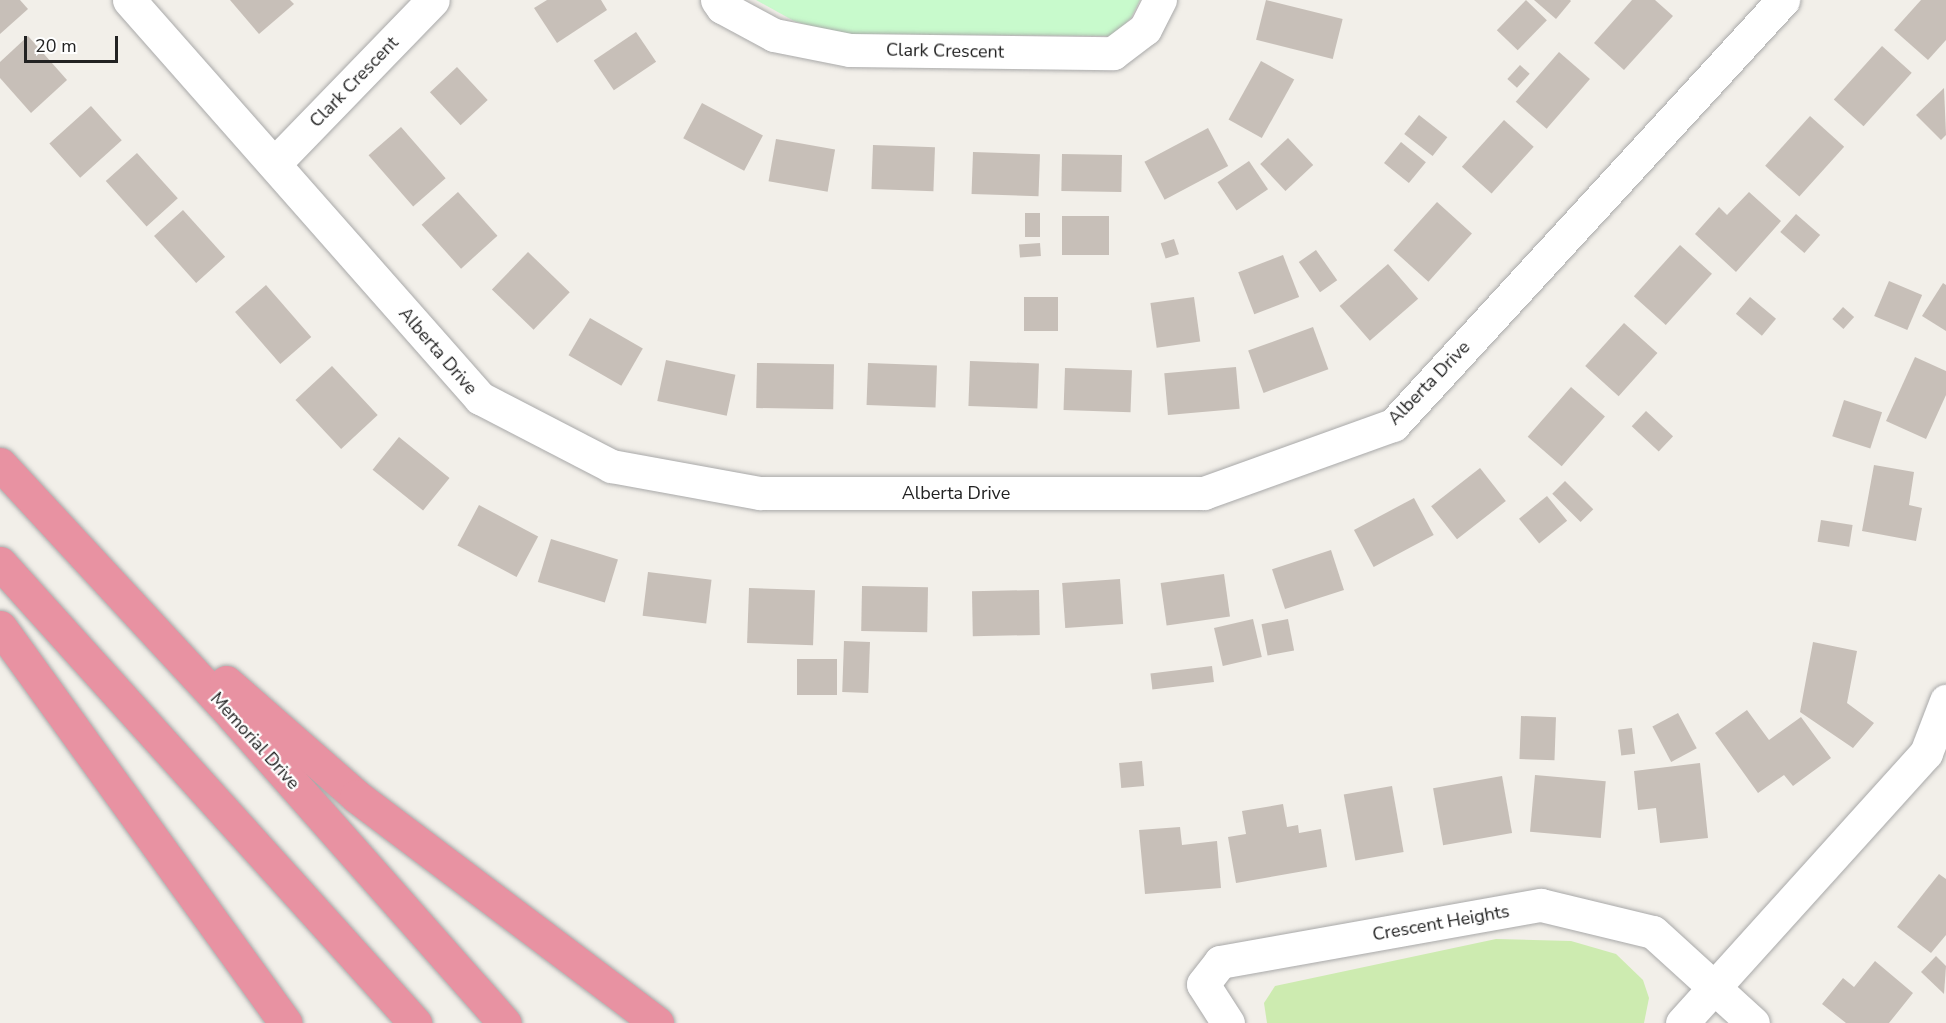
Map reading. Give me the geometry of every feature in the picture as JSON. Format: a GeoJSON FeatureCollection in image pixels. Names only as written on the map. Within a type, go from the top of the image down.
{"type":"FeatureCollection","features":[{"type":"Feature","properties":{"kind":"highway","name":"Memorial Drive"},"geometry":{"type":"LineString","coordinates":[[0,464],[233,716],[505,1023]]}},
{"type":"Feature","properties":{"kind":"highway"},"geometry":{"type":"LineString","coordinates":[[91,562],[356,796],[657,1023]]}},
{"type":"Feature","properties":{"kind":"highway"},"geometry":{"type":"LineString","coordinates":[[0,563],[415,1023]]}},
{"type":"Feature","properties":{"kind":"highway"},"geometry":{"type":"LineString","coordinates":[[0,627],[286,1023]]}},
{"type":"Feature","properties":{"kind":"street","name":"Alberta Drive"},"geometry":{"type":"LineString","coordinates":[[129,0],[480,398],[611,466],[760,493],[1204,493],[1393,425],[1783,0]]}},
{"type":"Feature","properties":{"kind":"street","name":"Clark Crescent"},"geometry":{"type":"LineString","coordinates":[[274,164],[433,0]]}},
{"type":"Feature","properties":{"kind":"street","name":"Clark Crescent"},"geometry":{"type":"LineString","coordinates":[[717,0],[722,7],[774,35],[850,50],[1113,53],[1145,29],[1160,0]]}},
{"type":"Feature","properties":{"kind":"street"},"geometry":{"type":"LineString","coordinates":[[1682,1023],[1926,753],[1946,701]]}},
{"type":"Feature","properties":{"kind":"street","name":"Crescent Heights"},"geometry":{"type":"LineString","coordinates":[[1228,1023],[1203,984],[1220,962],[1541,905],[1653,932],[1713,987]]}},
{"type":"Feature","properties":{"kind":"street"},"geometry":{"type":"LineString","coordinates":[[1713,987],[1752,1023]]}},
{"type":"Feature","properties":{"kind":"green space"},"geometry":{"type":"Polygon","coordinates":[[[756,0],[1140,0],[1131,18],[1112,36],[836,34],[794,21],[756,0]]]}},
{"type":"Feature","properties":{"kind":"green space"},"geometry":{"type":"Polygon","coordinates":[[[1496,939],[1571,941],[1616,954],[1643,980],[1649,998],[1644,1023],[1267,1023],[1264,1003],[1275,986],[1496,939]]]}},
{"type":"Feature","properties":{"kind":"building"},"geometry":{"type":"Polygon","coordinates":[[[0,0],[20,0],[28,9],[0,34],[0,0]]]}},
{"type":"Feature","properties":{"kind":"building"},"geometry":{"type":"Polygon","coordinates":[[[230,0],[290,0],[294,4],[259,34],[230,0]]]}},
{"type":"Feature","properties":{"kind":"building"},"geometry":{"type":"Polygon","coordinates":[[[547,0],[601,0],[607,10],[557,43],[534,8],[547,0]]]}},
{"type":"Feature","properties":{"kind":"building"},"geometry":{"type":"Polygon","coordinates":[[[1266,0],[1343,19],[1333,59],[1256,40],[1266,0]]]}},
{"type":"Feature","properties":{"kind":"building"},"geometry":{"type":"Polygon","coordinates":[[[1526,0],[1547,20],[1518,50],[1497,30],[1526,0]]]}},
{"type":"Feature","properties":{"kind":"building"},"geometry":{"type":"Polygon","coordinates":[[[1534,0],[1570,0],[1571,1],[1556,19],[1534,0]]]}},
{"type":"Feature","properties":{"kind":"building"},"geometry":{"type":"Polygon","coordinates":[[[1632,0],[1655,0],[1673,16],[1624,70],[1594,43],[1632,0]]]}},
{"type":"Feature","properties":{"kind":"building"},"geometry":{"type":"Polygon","coordinates":[[[1921,0],[1946,0],[1946,40],[1928,60],[1894,30],[1921,0]]]}},
{"type":"Feature","properties":{"kind":"building"},"geometry":{"type":"Polygon","coordinates":[[[636,32],[656,62],[614,90],[594,61],[636,32]]]}},
{"type":"Feature","properties":{"kind":"building"},"geometry":{"type":"Polygon","coordinates":[[[28,36],[67,80],[31,113],[0,78],[0,62],[28,36]]]}},
{"type":"Feature","properties":{"kind":"building"},"geometry":{"type":"Polygon","coordinates":[[[1882,46],[1912,73],[1864,126],[1834,100],[1882,46]]]}},
{"type":"Feature","properties":{"kind":"building"},"geometry":{"type":"Polygon","coordinates":[[[1559,52],[1590,79],[1547,129],[1516,102],[1559,52]]]}},
{"type":"Feature","properties":{"kind":"building"},"geometry":{"type":"Polygon","coordinates":[[[1261,61],[1294,79],[1262,138],[1229,120],[1261,61]]]}},
{"type":"Feature","properties":{"kind":"building"},"geometry":{"type":"Polygon","coordinates":[[[1520,65],[1530,74],[1517,88],[1507,79],[1520,65]]]}},
{"type":"Feature","properties":{"kind":"building"},"geometry":{"type":"Polygon","coordinates":[[[457,67],[488,100],[461,125],[430,92],[457,67]]]}},
{"type":"Feature","properties":{"kind":"building"},"geometry":{"type":"Polygon","coordinates":[[[1944,88],[1946,135],[1941,140],[1916,115],[1944,88]]]}},
{"type":"Feature","properties":{"kind":"building"},"geometry":{"type":"Polygon","coordinates":[[[702,103],[763,135],[744,171],[683,138],[702,103]]]}},
{"type":"Feature","properties":{"kind":"building"},"geometry":{"type":"Polygon","coordinates":[[[91,106],[122,140],[80,178],[49,143],[91,106]]]}},
{"type":"Feature","properties":{"kind":"building"},"geometry":{"type":"Polygon","coordinates":[[[1419,115],[1447,137],[1433,156],[1404,134],[1419,115]]]}},
{"type":"Feature","properties":{"kind":"building"},"geometry":{"type":"Polygon","coordinates":[[[1810,116],[1844,147],[1799,197],[1765,166],[1810,116]]]}},
{"type":"Feature","properties":{"kind":"building"},"geometry":{"type":"Polygon","coordinates":[[[1504,120],[1534,147],[1492,194],[1462,167],[1504,120]]]}},
{"type":"Feature","properties":{"kind":"building"},"geometry":{"type":"Polygon","coordinates":[[[401,127],[446,178],[413,207],[369,155],[401,127]]]}},
{"type":"Feature","properties":{"kind":"building"},"geometry":{"type":"Polygon","coordinates":[[[1208,128],[1228,166],[1165,200],[1144,162],[1208,128]]]}},
{"type":"Feature","properties":{"kind":"building"},"geometry":{"type":"Polygon","coordinates":[[[1288,138],[1313,165],[1285,191],[1260,164],[1288,138]]]}},
{"type":"Feature","properties":{"kind":"building"},"geometry":{"type":"Polygon","coordinates":[[[776,139],[835,149],[828,192],[769,181],[776,139]]]}},
{"type":"Feature","properties":{"kind":"building"},"geometry":{"type":"Polygon","coordinates":[[[1401,142],[1426,162],[1409,183],[1384,163],[1401,142]]]}},
{"type":"Feature","properties":{"kind":"building"},"geometry":{"type":"Polygon","coordinates":[[[873,145],[935,147],[933,191],[871,189],[873,145]]]}},
{"type":"Feature","properties":{"kind":"building"},"geometry":{"type":"Polygon","coordinates":[[[973,152],[1040,154],[1038,196],[972,194],[973,152]]]}},
{"type":"Feature","properties":{"kind":"building"},"geometry":{"type":"Polygon","coordinates":[[[137,153],[178,198],[147,226],[106,181],[137,153]]]}},
{"type":"Feature","properties":{"kind":"building"},"geometry":{"type":"Polygon","coordinates":[[[1062,154],[1122,155],[1121,192],[1061,191],[1062,154]]]}},
{"type":"Feature","properties":{"kind":"building"},"geometry":{"type":"Polygon","coordinates":[[[1249,161],[1268,189],[1237,210],[1217,182],[1249,161]]]}},
{"type":"Feature","properties":{"kind":"building"},"geometry":{"type":"Polygon","coordinates":[[[458,192],[497,236],[461,269],[422,225],[458,192]]]}},
{"type":"Feature","properties":{"kind":"building"},"geometry":{"type":"Polygon","coordinates":[[[1749,192],[1781,221],[1736,272],[1695,234],[1719,207],[1727,215],[1749,192]]]}},
{"type":"Feature","properties":{"kind":"building"},"geometry":{"type":"Polygon","coordinates":[[[1437,202],[1472,233],[1428,282],[1394,250],[1437,202]]]}},
{"type":"Feature","properties":{"kind":"building"},"geometry":{"type":"Polygon","coordinates":[[[183,210],[225,257],[196,283],[154,236],[183,210]]]}},
{"type":"Feature","properties":{"kind":"building"},"geometry":{"type":"Polygon","coordinates":[[[1025,213],[1040,213],[1040,237],[1025,237],[1025,213]]]}},
{"type":"Feature","properties":{"kind":"building"},"geometry":{"type":"Polygon","coordinates":[[[1796,214],[1820,235],[1804,253],[1780,232],[1796,214]]]}},
{"type":"Feature","properties":{"kind":"building"},"geometry":{"type":"Polygon","coordinates":[[[1062,216],[1109,216],[1109,255],[1062,255],[1062,216]]]}},
{"type":"Feature","properties":{"kind":"building"},"geometry":{"type":"Polygon","coordinates":[[[1174,239],[1179,254],[1166,259],[1161,243],[1174,239]]]}},
{"type":"Feature","properties":{"kind":"building"},"geometry":{"type":"Polygon","coordinates":[[[1040,243],[1041,256],[1020,257],[1019,244],[1040,243]]]}},
{"type":"Feature","properties":{"kind":"building"},"geometry":{"type":"Polygon","coordinates":[[[1680,245],[1712,274],[1666,325],[1634,296],[1680,245]]]}},
{"type":"Feature","properties":{"kind":"building"},"geometry":{"type":"Polygon","coordinates":[[[1316,250],[1337,280],[1320,292],[1299,262],[1316,250]]]}},
{"type":"Feature","properties":{"kind":"building"},"geometry":{"type":"Polygon","coordinates":[[[528,252],[570,292],[534,330],[492,289],[528,252]]]}},
{"type":"Feature","properties":{"kind":"building"},"geometry":{"type":"Polygon","coordinates":[[[1283,255],[1299,297],[1254,314],[1238,272],[1283,255]]]}},
{"type":"Feature","properties":{"kind":"building"},"geometry":{"type":"Polygon","coordinates":[[[1388,264],[1418,299],[1370,341],[1340,306],[1388,264]]]}},
{"type":"Feature","properties":{"kind":"building"},"geometry":{"type":"Polygon","coordinates":[[[1889,281],[1922,295],[1907,330],[1874,316],[1889,281]]]}},
{"type":"Feature","properties":{"kind":"building"},"geometry":{"type":"Polygon","coordinates":[[[1943,283],[1946,285],[1946,331],[1922,316],[1943,283]]]}},
{"type":"Feature","properties":{"kind":"building"},"geometry":{"type":"Polygon","coordinates":[[[266,285],[311,337],[280,364],[235,312],[266,285]]]}},
{"type":"Feature","properties":{"kind":"building"},"geometry":{"type":"Polygon","coordinates":[[[1024,297],[1058,297],[1058,331],[1024,331],[1024,297]]]}},
{"type":"Feature","properties":{"kind":"building"},"geometry":{"type":"Polygon","coordinates":[[[1194,297],[1200,342],[1157,348],[1150,303],[1194,297]]]}},
{"type":"Feature","properties":{"kind":"building"},"geometry":{"type":"Polygon","coordinates":[[[1750,297],[1776,319],[1762,336],[1736,314],[1750,297]]]}},
{"type":"Feature","properties":{"kind":"building"},"geometry":{"type":"Polygon","coordinates":[[[1843,307],[1854,317],[1843,329],[1832,319],[1843,307]]]}},
{"type":"Feature","properties":{"kind":"building"},"geometry":{"type":"Polygon","coordinates":[[[590,318],[643,348],[621,386],[568,355],[590,318]]]}},
{"type":"Feature","properties":{"kind":"building"},"geometry":{"type":"Polygon","coordinates":[[[1624,323],[1657,353],[1619,396],[1585,366],[1624,323]]]}},
{"type":"Feature","properties":{"kind":"building"},"geometry":{"type":"Polygon","coordinates":[[[1313,327],[1328,369],[1264,393],[1248,351],[1313,327]]]}},
{"type":"Feature","properties":{"kind":"building"},"geometry":{"type":"Polygon","coordinates":[[[1915,357],[1946,371],[1946,395],[1926,439],[1886,421],[1915,357]]]}},
{"type":"Feature","properties":{"kind":"building"},"geometry":{"type":"Polygon","coordinates":[[[666,360],[735,375],[727,416],[657,401],[666,360]]]}},
{"type":"Feature","properties":{"kind":"building"},"geometry":{"type":"Polygon","coordinates":[[[970,361],[1039,363],[1037,408],[968,406],[970,361]]]}},
{"type":"Feature","properties":{"kind":"building"},"geometry":{"type":"Polygon","coordinates":[[[757,363],[834,364],[833,409],[756,408],[757,363]]]}},
{"type":"Feature","properties":{"kind":"building"},"geometry":{"type":"Polygon","coordinates":[[[868,363],[937,365],[935,407],[867,405],[868,363]]]}},
{"type":"Feature","properties":{"kind":"building"},"geometry":{"type":"Polygon","coordinates":[[[332,366],[378,415],[341,449],[295,400],[332,366]]]}},
{"type":"Feature","properties":{"kind":"building"},"geometry":{"type":"Polygon","coordinates":[[[1236,367],[1240,409],[1168,415],[1164,373],[1236,367]]]}},
{"type":"Feature","properties":{"kind":"building"},"geometry":{"type":"Polygon","coordinates":[[[1065,368],[1132,370],[1130,412],[1064,410],[1065,368]]]}},
{"type":"Feature","properties":{"kind":"building"},"geometry":{"type":"Polygon","coordinates":[[[1571,387],[1605,417],[1562,466],[1528,437],[1571,387]]]}},
{"type":"Feature","properties":{"kind":"building"},"geometry":{"type":"Polygon","coordinates":[[[1844,400],[1882,412],[1870,449],[1832,436],[1844,400]]]}},
{"type":"Feature","properties":{"kind":"building"},"geometry":{"type":"Polygon","coordinates":[[[1646,411],[1673,436],[1659,452],[1632,426],[1646,411]]]}},
{"type":"Feature","properties":{"kind":"building"},"geometry":{"type":"Polygon","coordinates":[[[399,437],[450,478],[423,511],[373,470],[399,437]]]}},
{"type":"Feature","properties":{"kind":"building"},"geometry":{"type":"Polygon","coordinates":[[[1874,465],[1914,472],[1909,505],[1922,508],[1916,541],[1862,531],[1874,465]]]}},
{"type":"Feature","properties":{"kind":"building"},"geometry":{"type":"Polygon","coordinates":[[[1480,468],[1506,501],[1457,539],[1431,506],[1480,468]]]}},
{"type":"Feature","properties":{"kind":"building"},"geometry":{"type":"Polygon","coordinates":[[[1565,481],[1593,509],[1581,522],[1552,494],[1565,481]]]}},
{"type":"Feature","properties":{"kind":"building"},"geometry":{"type":"Polygon","coordinates":[[[1547,496],[1567,521],[1539,544],[1519,519],[1547,496]]]}},
{"type":"Feature","properties":{"kind":"building"},"geometry":{"type":"Polygon","coordinates":[[[1414,498],[1434,535],[1374,567],[1354,530],[1414,498]]]}},
{"type":"Feature","properties":{"kind":"building"},"geometry":{"type":"Polygon","coordinates":[[[479,505],[538,536],[517,577],[457,546],[479,505]]]}},
{"type":"Feature","properties":{"kind":"building"},"geometry":{"type":"Polygon","coordinates":[[[1821,520],[1853,525],[1849,547],[1818,542],[1821,520]]]}},
{"type":"Feature","properties":{"kind":"building"},"geometry":{"type":"Polygon","coordinates":[[[551,539],[618,559],[605,602],[538,582],[551,539]]]}},
{"type":"Feature","properties":{"kind":"building"},"geometry":{"type":"Polygon","coordinates":[[[1331,550],[1344,590],[1285,609],[1272,569],[1331,550]]]}},
{"type":"Feature","properties":{"kind":"building"},"geometry":{"type":"Polygon","coordinates":[[[648,572],[712,580],[706,623],[643,616],[648,572]]]}},
{"type":"Feature","properties":{"kind":"building"},"geometry":{"type":"Polygon","coordinates":[[[1224,574],[1230,617],[1167,625],[1161,583],[1224,574]]]}},
{"type":"Feature","properties":{"kind":"building"},"geometry":{"type":"Polygon","coordinates":[[[1120,579],[1123,624],[1065,628],[1062,583],[1120,579]]]}},
{"type":"Feature","properties":{"kind":"building"},"geometry":{"type":"Polygon","coordinates":[[[862,586],[928,587],[927,632],[861,631],[862,586]]]}},
{"type":"Feature","properties":{"kind":"building"},"geometry":{"type":"Polygon","coordinates":[[[749,588],[815,590],[813,645],[747,643],[749,588]]]}},
{"type":"Feature","properties":{"kind":"building"},"geometry":{"type":"Polygon","coordinates":[[[1039,590],[1040,635],[973,636],[972,591],[1039,590]]]}},
{"type":"Feature","properties":{"kind":"building"},"geometry":{"type":"Polygon","coordinates":[[[1253,619],[1262,657],[1223,666],[1214,628],[1253,619]]]}},
{"type":"Feature","properties":{"kind":"building"},"geometry":{"type":"Polygon","coordinates":[[[1288,619],[1294,650],[1268,656],[1261,624],[1288,619]]]}},
{"type":"Feature","properties":{"kind":"building"},"geometry":{"type":"Polygon","coordinates":[[[844,641],[870,642],[868,693],[842,692],[844,641]]]}},
{"type":"Feature","properties":{"kind":"building"},"geometry":{"type":"Polygon","coordinates":[[[1813,642],[1857,651],[1847,703],[1874,723],[1853,748],[1800,712],[1813,642]]]}},
{"type":"Feature","properties":{"kind":"building"},"geometry":{"type":"Polygon","coordinates":[[[797,659],[837,659],[837,695],[797,695],[797,659]]]}},
{"type":"Feature","properties":{"kind":"building"},"geometry":{"type":"Polygon","coordinates":[[[1212,666],[1214,682],[1152,689],[1150,674],[1212,666]]]}},
{"type":"Feature","properties":{"kind":"building"},"geometry":{"type":"Polygon","coordinates":[[[1747,710],[1769,740],[1801,717],[1831,758],[1793,786],[1784,775],[1758,793],[1715,733],[1747,710]]]}},
{"type":"Feature","properties":{"kind":"building"},"geometry":{"type":"Polygon","coordinates":[[[1678,713],[1697,748],[1671,762],[1652,727],[1678,713]]]}},
{"type":"Feature","properties":{"kind":"building"},"geometry":{"type":"Polygon","coordinates":[[[1521,716],[1556,717],[1554,760],[1519,759],[1521,716]]]}},
{"type":"Feature","properties":{"kind":"building"},"geometry":{"type":"Polygon","coordinates":[[[1632,728],[1635,754],[1621,756],[1618,730],[1632,728]]]}},
{"type":"Feature","properties":{"kind":"building"},"geometry":{"type":"Polygon","coordinates":[[[1142,761],[1144,786],[1121,788],[1119,763],[1142,761]]]}},
{"type":"Feature","properties":{"kind":"building"},"geometry":{"type":"Polygon","coordinates":[[[1700,763],[1708,838],[1660,843],[1656,808],[1638,810],[1634,771],[1700,763]]]}},
{"type":"Feature","properties":{"kind":"building"},"geometry":{"type":"Polygon","coordinates":[[[1535,775],[1606,781],[1601,838],[1530,832],[1535,775]]]}},
{"type":"Feature","properties":{"kind":"building"},"geometry":{"type":"Polygon","coordinates":[[[1502,776],[1512,833],[1443,845],[1433,788],[1502,776]]]}},
{"type":"Feature","properties":{"kind":"building"},"geometry":{"type":"Polygon","coordinates":[[[1392,786],[1404,852],[1355,860],[1344,795],[1392,786]]]}},
{"type":"Feature","properties":{"kind":"building"},"geometry":{"type":"Polygon","coordinates":[[[1283,804],[1287,827],[1298,825],[1299,833],[1321,829],[1327,867],[1236,883],[1228,837],[1246,834],[1242,811],[1283,804]]]}},
{"type":"Feature","properties":{"kind":"building"},"geometry":{"type":"Polygon","coordinates":[[[1180,827],[1182,845],[1217,841],[1221,888],[1145,894],[1139,830],[1180,827]]]}},
{"type":"Feature","properties":{"kind":"building"},"geometry":{"type":"Polygon","coordinates":[[[1939,874],[1946,879],[1946,935],[1931,953],[1897,927],[1939,874]]]}},
{"type":"Feature","properties":{"kind":"building"},"geometry":{"type":"Polygon","coordinates":[[[1936,956],[1946,966],[1944,994],[1921,972],[1936,956]]]}},
{"type":"Feature","properties":{"kind":"building"},"geometry":{"type":"Polygon","coordinates":[[[1875,961],[1913,993],[1889,1023],[1846,1023],[1822,1004],[1843,978],[1854,987],[1875,961]]]}}]}
